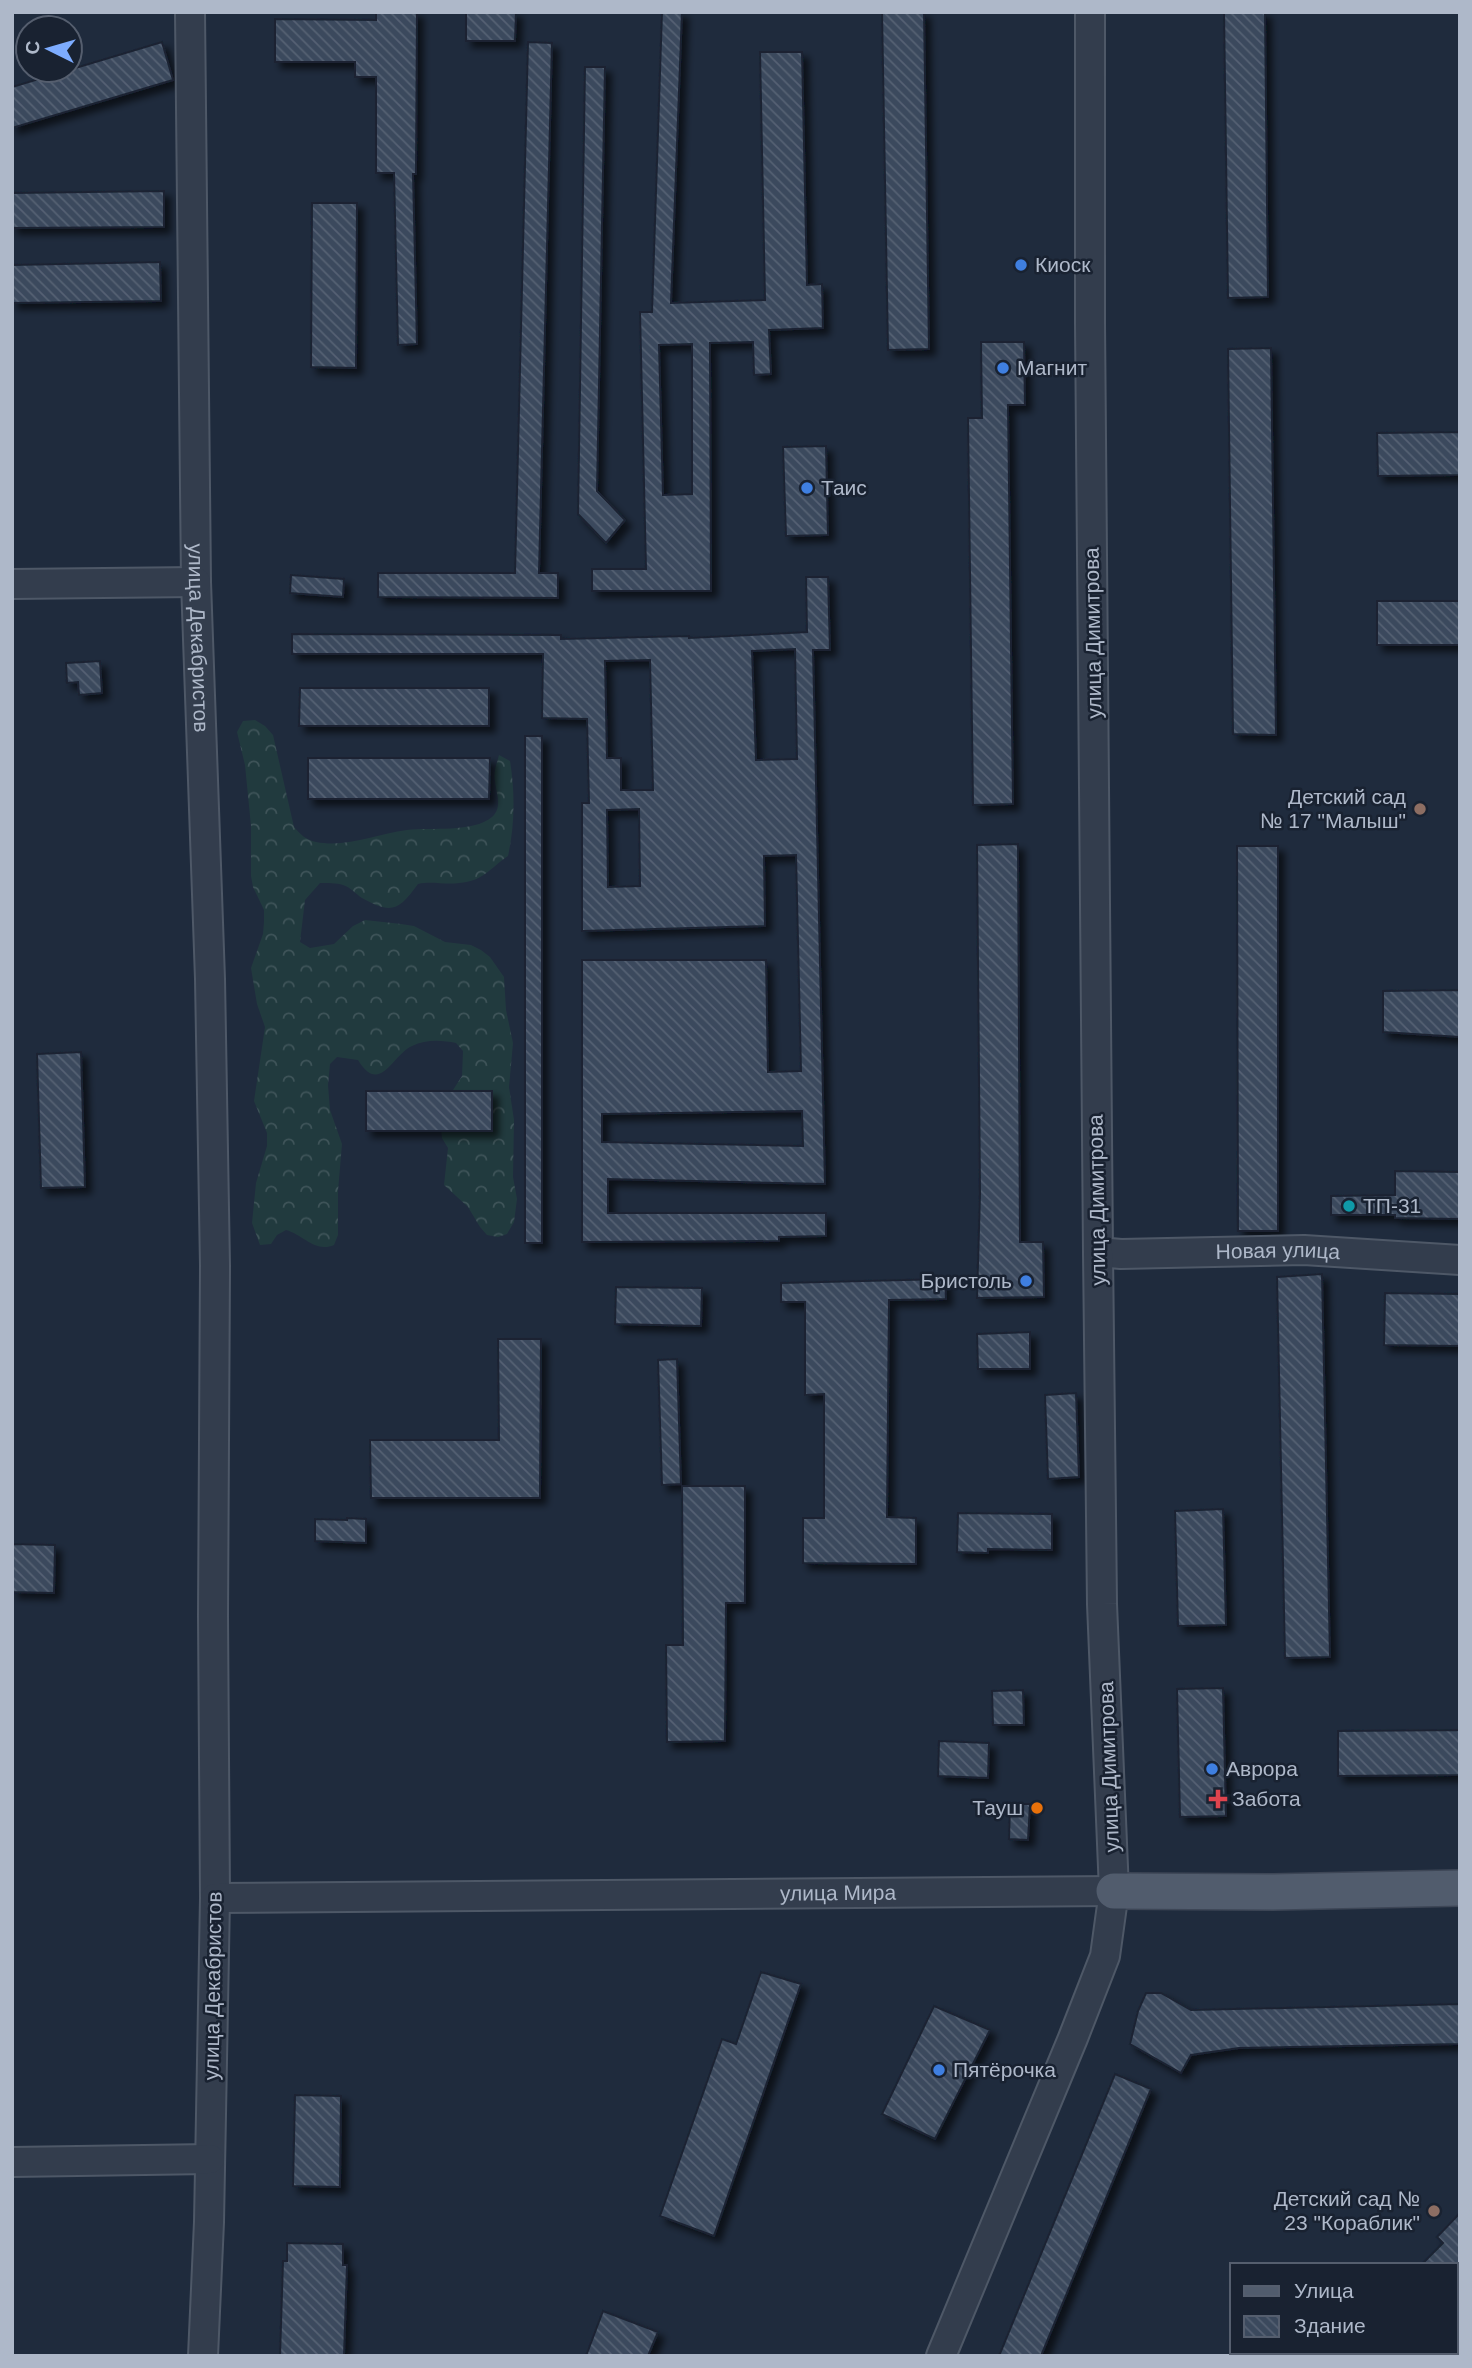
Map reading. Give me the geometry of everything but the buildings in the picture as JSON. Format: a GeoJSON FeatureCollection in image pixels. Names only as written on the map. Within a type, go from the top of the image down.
{"type":"FeatureCollection","features":[{"type":"Feature","properties":{"kind":"main road","name":"улица Мира"},"geometry":{"type":"LineString","coordinates":[[1114,1891],[1272,1892],[1460,1888]]}},
{"type":"Feature","properties":{"kind":"street","name":"улица Декабристов"},"geometry":{"type":"LineString","coordinates":[[190,12],[196,582],[210,979],[215,1266],[215,1898],[203,2356]]}},
{"type":"Feature","properties":{"kind":"street","name":"улица Димитрова"},"geometry":{"type":"LineString","coordinates":[[942,2356],[1105,1956],[1114,1891],[1102,1604],[1090,323],[1090,12]]}},
{"type":"Feature","properties":{"kind":"street"},"geometry":{"type":"LineString","coordinates":[[12,584],[196,582]]}},
{"type":"Feature","properties":{"kind":"street","name":"Новая улица"},"geometry":{"type":"LineString","coordinates":[[1098,1252],[1121,1254],[1304,1250],[1460,1260]]}},
{"type":"Feature","properties":{"kind":"street","name":"улица Мира"},"geometry":{"type":"LineString","coordinates":[[215,1898],[1114,1891]]}},
{"type":"Feature","properties":{"kind":"street"},"geometry":{"type":"LineString","coordinates":[[12,2162],[210,2159]]}},
{"type":"Feature","properties":{"kind":"green space"},"geometry":{"type":"Polygon","coordinates":[[[255,720],[273,735],[294,827],[309,840],[316,842],[350,842],[407,830],[463,827],[484,822],[492,817],[497,809],[495,775],[499,755],[510,761],[513,808],[508,856],[475,880],[418,884],[400,904],[388,908],[362,898],[343,885],[320,883],[305,900],[300,942],[310,948],[334,944],[353,926],[365,920],[414,926],[445,942],[471,945],[490,957],[504,977],[506,1010],[513,1043],[509,1087],[514,1120],[513,1177],[517,1199],[514,1222],[507,1234],[498,1237],[487,1235],[468,1207],[444,1185],[448,1148],[442,1138],[441,1127],[446,1101],[462,1076],[463,1051],[456,1043],[434,1041],[412,1046],[379,1074],[366,1070],[358,1060],[337,1057],[330,1064],[330,1110],[342,1144],[338,1235],[334,1245],[321,1247],[286,1230],[277,1235],[271,1244],[260,1245],[252,1223],[256,1183],[267,1146],[267,1133],[254,1101],[265,1027],[257,1004],[251,968],[263,934],[264,910],[251,876],[251,826],[245,765],[237,732],[243,721],[255,720]]]}},
{"type":"Feature","properties":{"kind":"place","name":"Киоск"},"geometry":{"type":"Point","coordinates":[1021,265]}},
{"type":"Feature","properties":{"kind":"place","name":"Магнит"},"geometry":{"type":"Point","coordinates":[1003,368]}},
{"type":"Feature","properties":{"kind":"place","name":"Таис"},"geometry":{"type":"Point","coordinates":[807,488]}},
{"type":"Feature","properties":{"kind":"place","name":"Детский сад № 17 \"Малыш\""},"geometry":{"type":"Point","coordinates":[1420,809]}},
{"type":"Feature","properties":{"kind":"place","name":"ТП-31"},"geometry":{"type":"Point","coordinates":[1349,1206]}},
{"type":"Feature","properties":{"kind":"place","name":"Бристоль"},"geometry":{"type":"Point","coordinates":[1026,1281]}},
{"type":"Feature","properties":{"kind":"place","name":"Аврора"},"geometry":{"type":"Point","coordinates":[1212,1769]}},
{"type":"Feature","properties":{"kind":"place","name":"Забота"},"geometry":{"type":"Point","coordinates":[1218,1799]}},
{"type":"Feature","properties":{"kind":"place","name":"Тауш"},"geometry":{"type":"Point","coordinates":[1037,1808]}},
{"type":"Feature","properties":{"kind":"place","name":"Пятёрочка"},"geometry":{"type":"Point","coordinates":[939,2070]}},
{"type":"Feature","properties":{"kind":"place","name":"Детский сад № 23 \"Кораблик\""},"geometry":{"type":"Point","coordinates":[1434,2211]}}]}
